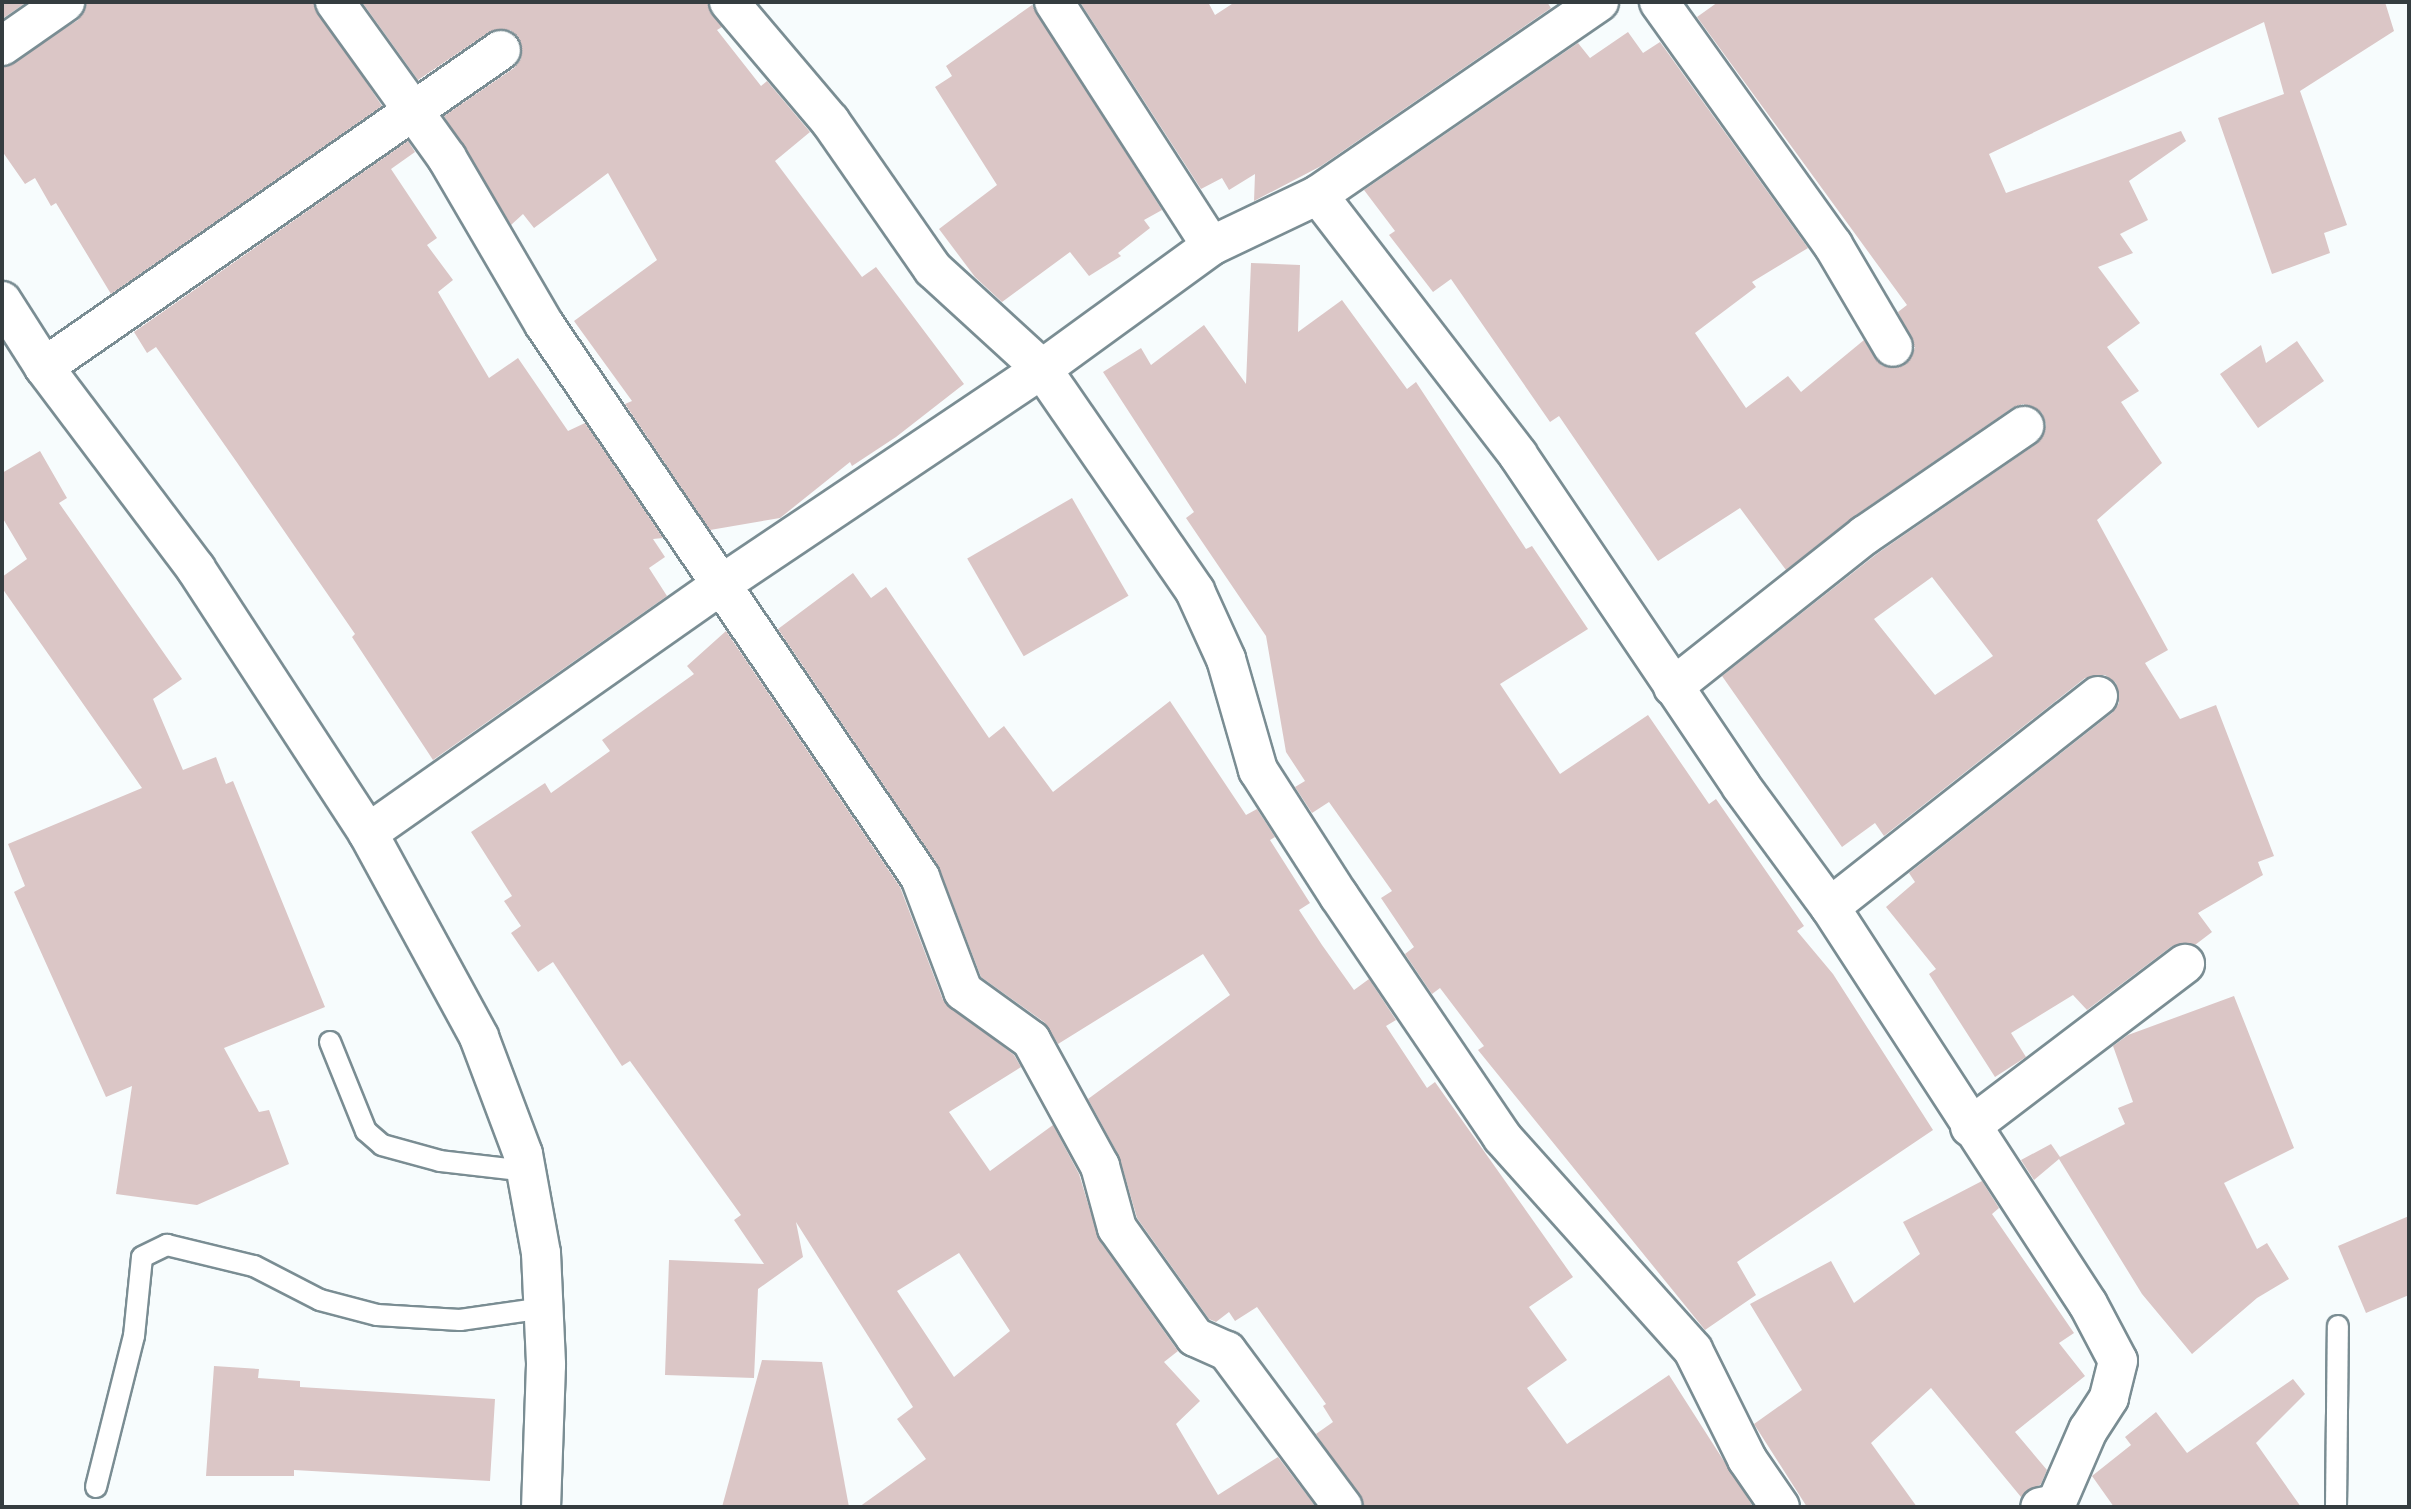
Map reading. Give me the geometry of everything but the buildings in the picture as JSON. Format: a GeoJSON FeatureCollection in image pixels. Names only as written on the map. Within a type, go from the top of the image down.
{"type":"FeatureCollection","features":[{"type":"Feature","properties":{"kind":"street"},"geometry":{"type":"LineString","coordinates":[[2,46],[65,2]]}},
{"type":"Feature","properties":{"kind":"street"},"geometry":{"type":"LineString","coordinates":[[335,2],[482,211],[544,324],[719,586],[920,877],[963,991],[1031,1040],[1100,1166],[1117,1228],[1195,1337],[1227,1351],[1343,1507]]}},
{"type":"Feature","properties":{"kind":"street"},"geometry":{"type":"LineString","coordinates":[[729,2],[830,121],[933,269],[1042,369],[1195,591],[1226,659],[1258,770],[1339,896],[1502,1137],[1693,1350],[1747,1459],[1780,1507]]}},
{"type":"Feature","properties":{"kind":"street"},"geometry":{"type":"LineString","coordinates":[[1054,2],[1211,246]]}},
{"type":"Feature","properties":{"kind":"street"},"geometry":{"type":"LineString","coordinates":[[368,833],[719,586],[1042,369],[1211,246],[1318,195],[1599,2]]}},
{"type":"Feature","properties":{"kind":"street"},"geometry":{"type":"LineString","coordinates":[[1659,2],[1833,245],[1893,347]]}},
{"type":"Feature","properties":{"kind":"street"},"geometry":{"type":"LineString","coordinates":[[44,367],[411,109],[501,50]]}},
{"type":"Feature","properties":{"kind":"street"},"geometry":{"type":"LineString","coordinates":[[1318,195],[1518,455],[1673,687],[1830,907],[1970,1127],[2088,1304],[2118,1361],[2109,1398],[2088,1430],[2056,1504],[2040,1507]]}},
{"type":"Feature","properties":{"kind":"street"},"geometry":{"type":"LineString","coordinates":[[2,301],[44,367],[196,569],[368,833],[479,1037],[526,1171],[541,1253],[544,1308],[541,1507]]}},
{"type":"Feature","properties":{"kind":"street"},"geometry":{"type":"LineString","coordinates":[[1673,687],[1865,535],[2024,426]]}},
{"type":"Feature","properties":{"kind":"street"},"geometry":{"type":"LineString","coordinates":[[1830,907],[2098,696]]}},
{"type":"Feature","properties":{"kind":"street"},"geometry":{"type":"LineString","coordinates":[[1970,1127],[2185,964]]}},
{"type":"Feature","properties":{"kind":"lane"},"geometry":{"type":"LineString","coordinates":[[330,1042],[366,1131],[382,1145],[440,1161],[526,1171]]}},
{"type":"Feature","properties":{"kind":"lane"},"geometry":{"type":"LineString","coordinates":[[96,1487],[134,1336],[142,1257],[167,1245],[254,1266],[320,1300],[377,1315],[460,1320],[544,1308]]}},
{"type":"Feature","properties":{"kind":"lane"},"geometry":{"type":"LineString","coordinates":[[2336,1507],[2338,1326]]}}]}
